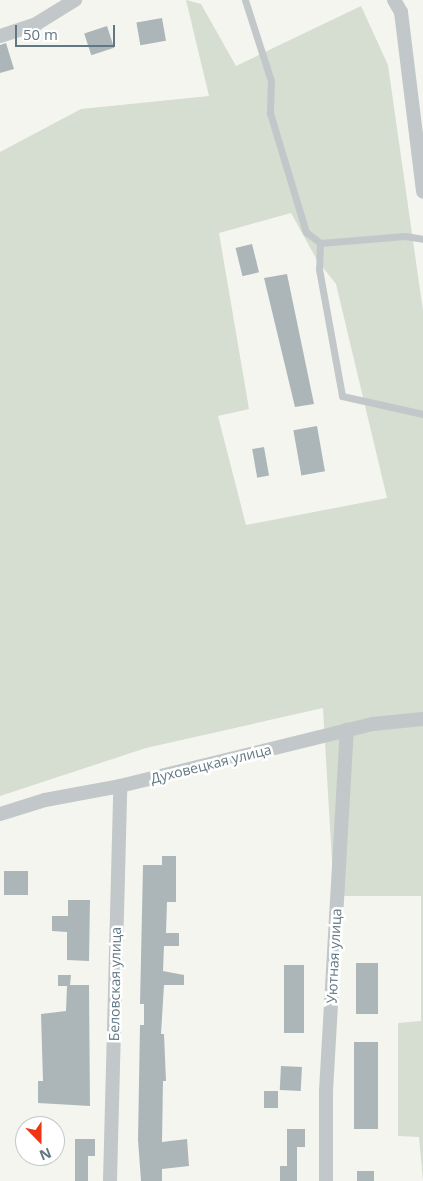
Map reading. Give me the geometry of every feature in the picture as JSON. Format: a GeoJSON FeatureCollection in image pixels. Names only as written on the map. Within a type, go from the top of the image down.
{"type":"FeatureCollection","features":[{"type":"Feature","properties":{"kind":"street"},"geometry":{"type":"LineString","coordinates":[[0,36],[36,24],[75,0]]}},
{"type":"Feature","properties":{"kind":"street"},"geometry":{"type":"LineString","coordinates":[[394,0],[401,12],[423,192]]}},
{"type":"Feature","properties":{"kind":"street","name":"Духовецкая улица"},"geometry":{"type":"LineString","coordinates":[[0,814],[45,800],[120,786],[347,730],[423,719]]}},
{"type":"Feature","properties":{"kind":"street","name":"Уютная улица"},"geometry":{"type":"LineString","coordinates":[[326,1181],[326,1091],[347,730]]}},
{"type":"Feature","properties":{"kind":"street","name":"Беловская улица"},"geometry":{"type":"LineString","coordinates":[[110,1181],[120,786]]}},
{"type":"Feature","properties":{"kind":"lane"},"geometry":{"type":"LineString","coordinates":[[245,0],[271,81],[270,113],[306,232],[320,243],[405,236],[423,239]]}},
{"type":"Feature","properties":{"kind":"lane"},"geometry":{"type":"LineString","coordinates":[[320,243],[319,269],[342,396],[423,414]]}},
{"type":"Feature","properties":{"kind":"shaded area"},"geometry":{"type":"Polygon","coordinates":[[[186,0],[201,4],[236,66],[361,6],[388,65],[423,311],[423,1181],[419,1137],[398,1136],[398,1023],[421,1021],[421,896],[334,896],[323,708],[146,748],[0,796],[0,152],[81,109],[209,96],[186,0]],[[291,213],[219,233],[249,409],[218,416],[246,525],[387,498],[336,284],[317,260],[291,213]]]}},
{"type":"Feature","properties":{"kind":"building"},"geometry":{"type":"Polygon","coordinates":[[[162,18],[166,41],[140,45],[136,23],[162,18]]]}},
{"type":"Feature","properties":{"kind":"building"},"geometry":{"type":"Polygon","coordinates":[[[107,26],[114,48],[91,55],[84,33],[107,26]]]}},
{"type":"Feature","properties":{"kind":"building"},"geometry":{"type":"Polygon","coordinates":[[[6,43],[14,69],[0,73],[0,45],[6,43]]]}},
{"type":"Feature","properties":{"kind":"building"},"geometry":{"type":"Polygon","coordinates":[[[252,244],[259,272],[243,276],[236,248],[252,244]]]}},
{"type":"Feature","properties":{"kind":"building"},"geometry":{"type":"Polygon","coordinates":[[[287,274],[314,404],[295,407],[264,278],[287,274]]]}},
{"type":"Feature","properties":{"kind":"building"},"geometry":{"type":"Polygon","coordinates":[[[317,426],[325,471],[301,475],[293,430],[317,426]]]}},
{"type":"Feature","properties":{"kind":"building"},"geometry":{"type":"Polygon","coordinates":[[[264,447],[269,476],[257,478],[252,449],[264,447]]]}},
{"type":"Feature","properties":{"kind":"building"},"geometry":{"type":"Polygon","coordinates":[[[162,856],[176,856],[176,902],[167,902],[166,933],[179,933],[179,946],[164,946],[163,971],[184,975],[184,985],[164,985],[161,1034],[164,1034],[166,1081],[163,1081],[162,1142],[187,1139],[189,1166],[162,1169],[162,1181],[141,1181],[138,1140],[140,1025],[144,1025],[144,1004],[140,1004],[143,865],[162,865],[162,856]]]}},
{"type":"Feature","properties":{"kind":"building"},"geometry":{"type":"Polygon","coordinates":[[[4,871],[28,871],[28,895],[4,895],[4,871]]]}},
{"type":"Feature","properties":{"kind":"building"},"geometry":{"type":"Polygon","coordinates":[[[68,900],[90,900],[89,961],[67,960],[67,932],[52,931],[52,916],[68,916],[68,900]]]}},
{"type":"Feature","properties":{"kind":"building"},"geometry":{"type":"Polygon","coordinates":[[[356,963],[378,963],[378,1014],[356,1014],[356,963]]]}},
{"type":"Feature","properties":{"kind":"building"},"geometry":{"type":"Polygon","coordinates":[[[284,965],[304,965],[304,1033],[284,1033],[284,965]]]}},
{"type":"Feature","properties":{"kind":"building"},"geometry":{"type":"Polygon","coordinates":[[[58,975],[71,975],[70,985],[89,985],[90,1106],[38,1103],[38,1081],[43,1081],[41,1014],[66,1011],[67,986],[58,986],[58,975]]]}},
{"type":"Feature","properties":{"kind":"building"},"geometry":{"type":"Polygon","coordinates":[[[354,1042],[378,1042],[378,1129],[354,1129],[354,1042]]]}},
{"type":"Feature","properties":{"kind":"building"},"geometry":{"type":"Polygon","coordinates":[[[281,1066],[302,1067],[301,1091],[280,1090],[281,1066]]]}},
{"type":"Feature","properties":{"kind":"building"},"geometry":{"type":"Polygon","coordinates":[[[264,1091],[278,1091],[278,1108],[264,1108],[264,1091]]]}},
{"type":"Feature","properties":{"kind":"building"},"geometry":{"type":"Polygon","coordinates":[[[287,1129],[305,1129],[305,1147],[297,1147],[297,1181],[280,1181],[280,1166],[287,1166],[287,1129]]]}},
{"type":"Feature","properties":{"kind":"building"},"geometry":{"type":"Polygon","coordinates":[[[75,1139],[95,1139],[95,1156],[88,1156],[88,1181],[75,1181],[75,1139]]]}},
{"type":"Feature","properties":{"kind":"building"},"geometry":{"type":"Polygon","coordinates":[[[357,1171],[374,1171],[374,1181],[357,1181],[357,1171]]]}}]}
